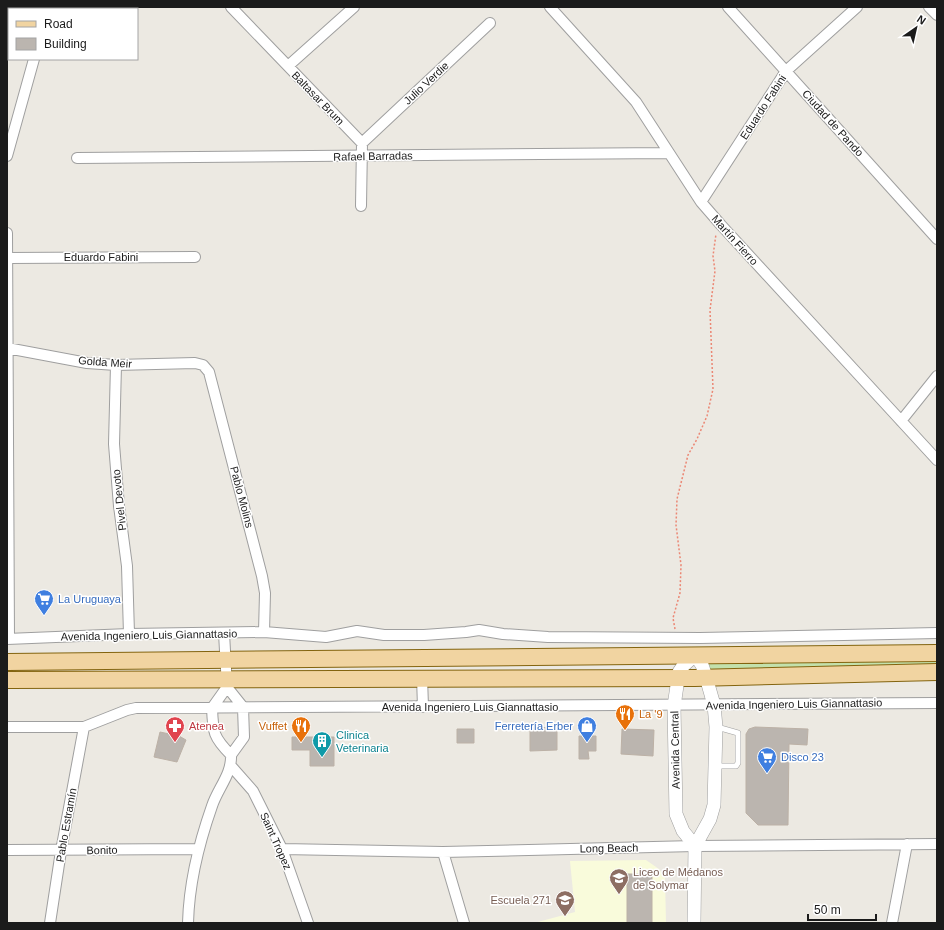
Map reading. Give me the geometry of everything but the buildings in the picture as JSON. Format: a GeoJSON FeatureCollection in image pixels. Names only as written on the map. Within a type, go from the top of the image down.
{"type":"FeatureCollection","features":[{"type":"Feature","properties":{"kind":"main road"},"geometry":{"type":"LineString","coordinates":[[7,662],[937,653]]}},
{"type":"Feature","properties":{"kind":"main road"},"geometry":{"type":"LineString","coordinates":[[7,680],[227,683],[422,677],[677,678],[937,672]]}},
{"type":"Feature","properties":{"kind":"street","name":"Baltasar Brum"},"geometry":{"type":"LineString","coordinates":[[231,7],[362,143]]}},
{"type":"Feature","properties":{"kind":"street"},"geometry":{"type":"LineString","coordinates":[[288,66],[354,7]]}},
{"type":"Feature","properties":{"kind":"street","name":"Martín Fierro"},"geometry":{"type":"LineString","coordinates":[[550,7],[636,102],[701,202],[937,460]]}},
{"type":"Feature","properties":{"kind":"street","name":"Ciudad de Pando"},"geometry":{"type":"LineString","coordinates":[[728,7],[937,239]]}},
{"type":"Feature","properties":{"kind":"street","name":"Eduardo Fabini"},"geometry":{"type":"LineString","coordinates":[[701,202],[786,71],[857,7]]}},
{"type":"Feature","properties":{"kind":"street"},"geometry":{"type":"LineString","coordinates":[[929,7],[937,16]]}},
{"type":"Feature","properties":{"kind":"street","name":"Julio Verdie"},"geometry":{"type":"LineString","coordinates":[[362,143],[490,23]]}},
{"type":"Feature","properties":{"kind":"street"},"geometry":{"type":"LineString","coordinates":[[7,156],[34,60]]}},
{"type":"Feature","properties":{"kind":"street"},"geometry":{"type":"LineString","coordinates":[[361,206],[363,156],[362,143]]}},
{"type":"Feature","properties":{"kind":"street","name":"Rafael Barradas"},"geometry":{"type":"LineString","coordinates":[[77,158],[668,152]]}},
{"type":"Feature","properties":{"kind":"street"},"geometry":{"type":"LineString","coordinates":[[7,233],[8,639]]}},
{"type":"Feature","properties":{"kind":"street","name":"Eduardo Fabini"},"geometry":{"type":"LineString","coordinates":[[8,258],[195,257]]}},
{"type":"Feature","properties":{"kind":"street","name":"Golda Meir"},"geometry":{"type":"LineString","coordinates":[[8,348],[87,363],[116,365],[195,362],[203,365]]}},
{"type":"Feature","properties":{"kind":"street","name":"Pivel Devoto"},"geometry":{"type":"LineString","coordinates":[[116,365],[114,444],[119,506],[127,566],[128,634]]}},
{"type":"Feature","properties":{"kind":"street","name":"Pablo Molins"},"geometry":{"type":"LineString","coordinates":[[203,365],[209,372],[262,576],[265,593],[264,632]]}},
{"type":"Feature","properties":{"kind":"street"},"geometry":{"type":"LineString","coordinates":[[901,421],[937,376]]}},
{"type":"Feature","properties":{"kind":"street","name":"Avenida Ingeniero Luis Giannattasio"},"geometry":{"type":"LineString","coordinates":[[8,639],[224,632],[264,632],[326,637],[357,631],[384,635],[424,635],[479,630],[503,634],[548,637],[700,638],[937,633]]}},
{"type":"Feature","properties":{"kind":"street"},"geometry":{"type":"LineString","coordinates":[[224,632],[227,683],[243,708],[244,737],[231,755]]}},
{"type":"Feature","properties":{"kind":"street","name":"Avenida Central"},"geometry":{"type":"LineString","coordinates":[[695,846],[683,831],[676,814],[674,706],[677,678],[683,666],[695,656],[700,638]]}},
{"type":"Feature","properties":{"kind":"street"},"geometry":{"type":"LineString","coordinates":[[694,923],[695,846],[710,819],[714,805],[716,727],[714,705],[706,677],[702,665],[695,656]]}},
{"type":"Feature","properties":{"kind":"street"},"geometry":{"type":"LineString","coordinates":[[422,677],[423,707]]}},
{"type":"Feature","properties":{"kind":"street"},"geometry":{"type":"LineString","coordinates":[[188,923],[198,849],[213,804],[232,766],[231,755],[220,744],[213,731],[212,708],[227,683]]}},
{"type":"Feature","properties":{"kind":"street","name":"Avenida Ingeniero Luis Giannattasio"},"geometry":{"type":"LineString","coordinates":[[7,727],[84,727],[127,710],[136,708],[674,706],[937,703]]}},
{"type":"Feature","properties":{"kind":"street","name":"Pablo Estramín"},"geometry":{"type":"LineString","coordinates":[[50,923],[61,851],[84,727]]}},
{"type":"Feature","properties":{"kind":"street","name":"Saint Tropez"},"geometry":{"type":"LineString","coordinates":[[232,766],[253,791],[282,849],[308,923]]}},
{"type":"Feature","properties":{"kind":"street"},"geometry":{"type":"LineString","coordinates":[[892,923],[907,844]]}},
{"type":"Feature","properties":{"kind":"street","name":"Long Beach"},"geometry":{"type":"LineString","coordinates":[[282,849],[443,852],[695,846],[937,844]]}},
{"type":"Feature","properties":{"kind":"street","name":"Bonito"},"geometry":{"type":"LineString","coordinates":[[7,850],[61,851],[198,849]]}},
{"type":"Feature","properties":{"kind":"street"},"geometry":{"type":"LineString","coordinates":[[443,852],[464,923]]}},
{"type":"Feature","properties":{"kind":"lane"},"geometry":{"type":"LineString","coordinates":[[715,766],[736,766],[738,763],[738,733],[716,727]]}},
{"type":"Feature","properties":{"kind":"path"},"geometry":{"type":"LineString","coordinates":[[676,637],[673,618],[680,593],[681,565],[676,525],[677,499],[688,455],[697,440],[707,416],[713,389],[710,310],[714,271],[715,237],[721,225]]}},
{"type":"Feature","properties":{"kind":"shaded area","name":"Liceo de Médanos de Solymar"},"geometry":{"type":"Polygon","coordinates":[[[646,860],[659,869],[665,878],[666,923],[534,923],[575,912],[570,861],[646,860]]]}},
{"type":"Feature","properties":{"kind":"green space"},"geometry":{"type":"Polygon","coordinates":[[[937,658],[937,667],[705,670],[702,663],[937,658]]]}},
{"type":"Feature","properties":{"kind":"place","name":"La Uruguaya"},"geometry":{"type":"Point","coordinates":[44,616]}},
{"type":"Feature","properties":{"kind":"place","name":"La '9"},"geometry":{"type":"Point","coordinates":[625,731]}},
{"type":"Feature","properties":{"kind":"place","name":"Atenea"},"geometry":{"type":"Point","coordinates":[175,743]}},
{"type":"Feature","properties":{"kind":"place","name":"Vuffet"},"geometry":{"type":"Point","coordinates":[301,743]}},
{"type":"Feature","properties":{"kind":"place","name":"Ferretería Erber"},"geometry":{"type":"Point","coordinates":[587,743]}},
{"type":"Feature","properties":{"kind":"place","name":"Clinica Veterinaria"},"geometry":{"type":"Point","coordinates":[322,758]}},
{"type":"Feature","properties":{"kind":"place","name":"Disco 23"},"geometry":{"type":"Point","coordinates":[767,774]}},
{"type":"Feature","properties":{"kind":"place","name":"Liceo de Médanos de Solymar"},"geometry":{"type":"Point","coordinates":[619,895]}},
{"type":"Feature","properties":{"kind":"place","name":"Escuela 271"},"geometry":{"type":"Point","coordinates":[565,917]}}]}
